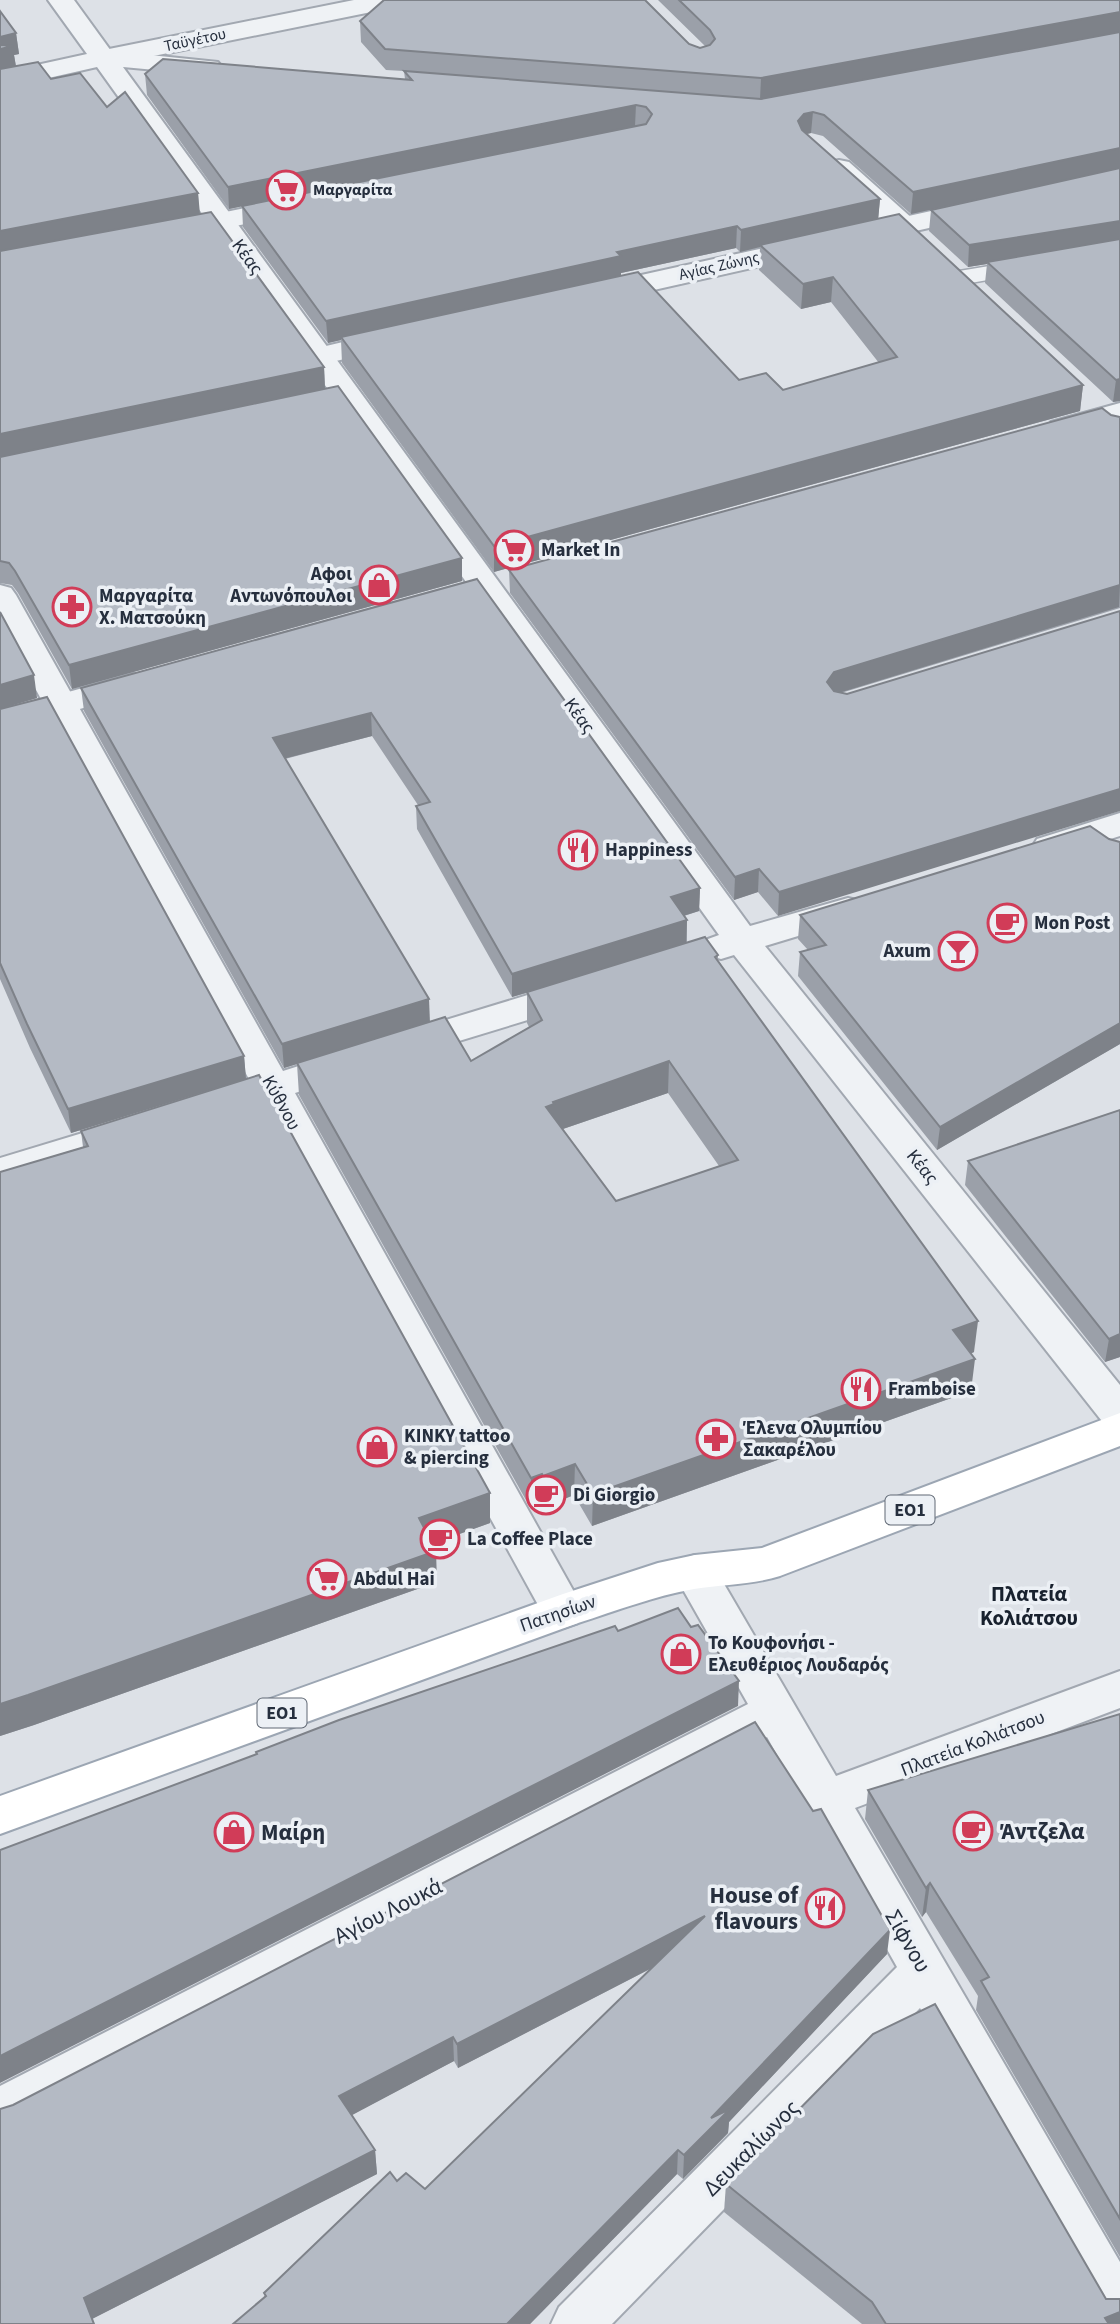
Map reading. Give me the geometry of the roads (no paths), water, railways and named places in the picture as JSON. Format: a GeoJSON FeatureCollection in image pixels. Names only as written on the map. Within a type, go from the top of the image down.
{"type":"FeatureCollection","features":[{"type":"Feature","properties":{"kind":"main road","name":"Πατησίων"},"geometry":{"type":"LineString","coordinates":[[0,1815],[563,1611],[658,1580],[695,1572],[765,1564],[1120,1429]]}},
{"type":"Feature","properties":{"kind":"street","name":"Κέας"},"geometry":{"type":"LineString","coordinates":[[61,0],[104,58],[208,224],[319,356],[335,399],[487,587],[742,941],[1120,1415]]}},
{"type":"Feature","properties":{"kind":"street","name":"Ταϋγέτου"},"geometry":{"type":"LineString","coordinates":[[0,81],[391,0]]}},
{"type":"Feature","properties":{"kind":"street"},"geometry":{"type":"LineString","coordinates":[[104,58],[239,69]]}},
{"type":"Feature","properties":{"kind":"street"},"geometry":{"type":"LineString","coordinates":[[822,153],[987,304]]}},
{"type":"Feature","properties":{"kind":"street"},"geometry":{"type":"LineString","coordinates":[[208,224],[315,202]]}},
{"type":"Feature","properties":{"kind":"street","name":"Αγίας Ζώνης"},"geometry":{"type":"LineString","coordinates":[[567,300],[1011,202]]}},
{"type":"Feature","properties":{"kind":"street"},"geometry":{"type":"LineString","coordinates":[[319,356],[420,334]]}},
{"type":"Feature","properties":{"kind":"street"},"geometry":{"type":"LineString","coordinates":[[1083,394],[1115,419]]}},
{"type":"Feature","properties":{"kind":"street"},"geometry":{"type":"LineString","coordinates":[[1039,435],[1115,419]]}},
{"type":"Feature","properties":{"kind":"street","name":"Κύθνου"},"geometry":{"type":"LineString","coordinates":[[0,595],[563,1611]]}},
{"type":"Feature","properties":{"kind":"street"},"geometry":{"type":"LineString","coordinates":[[0,721],[167,675]]}},
{"type":"Feature","properties":{"kind":"street"},"geometry":{"type":"LineString","coordinates":[[1023,856],[1106,828],[1120,854]]}},
{"type":"Feature","properties":{"kind":"street"},"geometry":{"type":"LineString","coordinates":[[690,957],[883,898]]}},
{"type":"Feature","properties":{"kind":"street"},"geometry":{"type":"LineString","coordinates":[[0,1172],[612,981]]}},
{"type":"Feature","properties":{"kind":"street","name":"Σίφνου"},"geometry":{"type":"LineString","coordinates":[[695,1572],[1120,2309]]}},
{"type":"Feature","properties":{"kind":"street","name":"Πλατεία Κολιάτσου"},"geometry":{"type":"LineString","coordinates":[[826,1799],[1120,1689]]}},
{"type":"Feature","properties":{"kind":"street","name":"Αγίου Λουκά"},"geometry":{"type":"LineString","coordinates":[[0,2111],[776,1711]]}},
{"type":"Feature","properties":{"kind":"street","name":"Δευκαλίωνος"},"geometry":{"type":"LineString","coordinates":[[577,2324],[925,1971]]}},
{"type":"Feature","properties":{"kind":"lane"},"geometry":{"type":"LineString","coordinates":[[943,263],[1054,262]]}},
{"type":"Feature","properties":{"kind":"place","name":"Μαργαρίτα"},"geometry":{"type":"Point","coordinates":[286,190]}},
{"type":"Feature","properties":{"kind":"place","name":"Market In"},"geometry":{"type":"Point","coordinates":[514,550]}},
{"type":"Feature","properties":{"kind":"place","name":"Αφοι Αντωνόπουλοι"},"geometry":{"type":"Point","coordinates":[379,585]}},
{"type":"Feature","properties":{"kind":"place","name":"Μαργαρίτα Χ. Ματσούκη"},"geometry":{"type":"Point","coordinates":[72,607]}},
{"type":"Feature","properties":{"kind":"place","name":"Happiness"},"geometry":{"type":"Point","coordinates":[578,850]}},
{"type":"Feature","properties":{"kind":"place","name":"Mon Post"},"geometry":{"type":"Point","coordinates":[1007,923]}},
{"type":"Feature","properties":{"kind":"place","name":"Axum"},"geometry":{"type":"Point","coordinates":[958,951]}},
{"type":"Feature","properties":{"kind":"place","name":"Framboise"},"geometry":{"type":"Point","coordinates":[861,1389]}},
{"type":"Feature","properties":{"kind":"place","name":"Έλενα Ολυμπίου Σακαρέλου"},"geometry":{"type":"Point","coordinates":[716,1439]}},
{"type":"Feature","properties":{"kind":"place","name":"KINKY tattoo & piercing"},"geometry":{"type":"Point","coordinates":[377,1447]}},
{"type":"Feature","properties":{"kind":"place","name":"Di Giorgio"},"geometry":{"type":"Point","coordinates":[546,1495]}},
{"type":"Feature","properties":{"kind":"place","name":"La Coffee Place"},"geometry":{"type":"Point","coordinates":[440,1539]}},
{"type":"Feature","properties":{"kind":"place","name":"Abdul Hai"},"geometry":{"type":"Point","coordinates":[327,1579]}},
{"type":"Feature","properties":{"kind":"place","name":"Το Κουφονήσι - Ελευθέριος Λουδαρός"},"geometry":{"type":"Point","coordinates":[681,1654]}},
{"type":"Feature","properties":{"kind":"place","name":"Άντζελα"},"geometry":{"type":"Point","coordinates":[973,1831]}},
{"type":"Feature","properties":{"kind":"place","name":"Μαίρη"},"geometry":{"type":"Point","coordinates":[234,1832]}},
{"type":"Feature","properties":{"kind":"place","name":"House of flavours"},"geometry":{"type":"Point","coordinates":[825,1908]}},
{"type":"Feature","properties":{"kind":"district","name":"Πλατεία Κολιάτσου"},"geometry":{"type":"Point","coordinates":[1029,1606]}}]}
